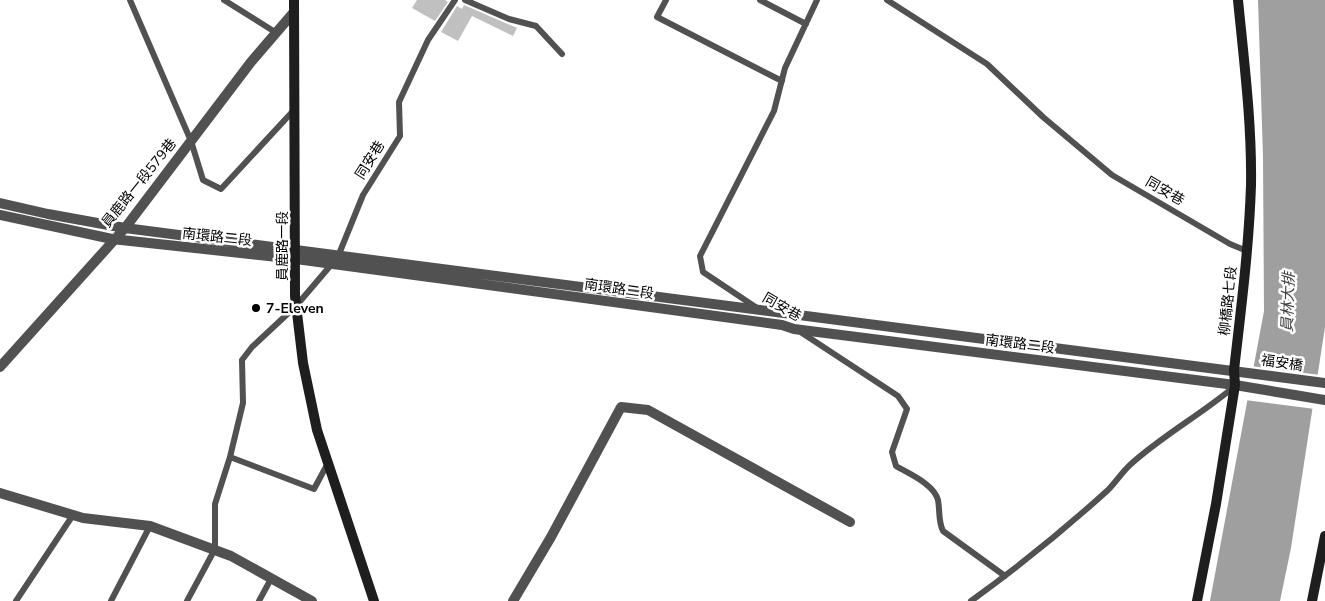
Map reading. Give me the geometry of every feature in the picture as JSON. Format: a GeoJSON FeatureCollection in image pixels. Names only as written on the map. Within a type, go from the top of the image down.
{"type":"FeatureCollection","features":[{"type":"Feature","properties":{"kind":"main road","name":"員鹿路一段"},"geometry":{"type":"LineString","coordinates":[[294,0],[296,306],[303,364],[317,430],[374,601]]}},
{"type":"Feature","properties":{"kind":"main road","name":"柳橋路七段"},"geometry":{"type":"LineString","coordinates":[[1197,601],[1240,386],[1234,370],[1251,184],[1247,102],[1238,0]]}},
{"type":"Feature","properties":{"kind":"main road"},"geometry":{"type":"LineString","coordinates":[[1312,601],[1325,536]]}},
{"type":"Feature","properties":{"kind":"street","name":"員鹿路一段579巷"},"geometry":{"type":"LineString","coordinates":[[0,367],[112,239],[125,228],[275,32],[294,12]]}},
{"type":"Feature","properties":{"kind":"street","name":"南環路二段"},"geometry":{"type":"LineString","coordinates":[[0,202],[48,214],[125,228],[296,254],[331,265],[772,324],[794,329],[1240,386]]}},
{"type":"Feature","properties":{"kind":"street","name":"南環路二段"},"geometry":{"type":"LineString","coordinates":[[0,215],[112,239],[296,254],[339,254],[1234,370]]}},
{"type":"Feature","properties":{"kind":"street","name":"福安橋"},"geometry":{"type":"LineString","coordinates":[[1234,370],[1325,383]]}},
{"type":"Feature","properties":{"kind":"street"},"geometry":{"type":"LineString","coordinates":[[1240,386],[1325,400]]}},
{"type":"Feature","properties":{"kind":"street"},"geometry":{"type":"LineString","coordinates":[[512,601],[551,537],[621,407],[648,410],[850,522]]}},
{"type":"Feature","properties":{"kind":"street"},"geometry":{"type":"LineString","coordinates":[[0,493],[73,515],[150,526],[215,549],[272,577],[312,601]]}},
{"type":"Feature","properties":{"kind":"lane"},"geometry":{"type":"LineString","coordinates":[[130,0],[191,141],[203,180],[221,189],[294,110]]}},
{"type":"Feature","properties":{"kind":"lane"},"geometry":{"type":"LineString","coordinates":[[224,0],[275,32]]}},
{"type":"Feature","properties":{"kind":"lane","name":"同安巷"},"geometry":{"type":"LineString","coordinates":[[339,254],[363,195],[400,136],[399,102],[428,40],[455,0]]}},
{"type":"Feature","properties":{"kind":"lane"},"geometry":{"type":"LineString","coordinates":[[465,0],[509,18],[536,26],[562,54]]}},
{"type":"Feature","properties":{"kind":"lane"},"geometry":{"type":"LineString","coordinates":[[666,0],[657,17],[782,81]]}},
{"type":"Feature","properties":{"kind":"lane"},"geometry":{"type":"LineString","coordinates":[[760,0],[806,24]]}},
{"type":"Feature","properties":{"kind":"lane","name":"同安巷"},"geometry":{"type":"LineString","coordinates":[[817,0],[782,81],[774,112],[700,256],[703,272],[898,396],[907,409],[905,420],[892,452],[896,466],[933,489],[938,498],[940,525],[944,531],[1005,576]]}},
{"type":"Feature","properties":{"kind":"lane","name":"同安巷"},"geometry":{"type":"LineString","coordinates":[[887,0],[987,64],[1043,117],[1112,175],[1230,244],[1246,251]]}},
{"type":"Feature","properties":{"kind":"lane"},"geometry":{"type":"LineString","coordinates":[[187,601],[215,549],[215,504],[230,458],[242,403],[242,360],[252,347],[296,306],[331,265]]}},
{"type":"Feature","properties":{"kind":"lane"},"geometry":{"type":"LineString","coordinates":[[971,601],[1005,576],[1109,489],[1130,465],[1158,442],[1240,386]]}},
{"type":"Feature","properties":{"kind":"lane"},"geometry":{"type":"LineString","coordinates":[[230,458],[314,489],[328,463]]}},
{"type":"Feature","properties":{"kind":"lane"},"geometry":{"type":"LineString","coordinates":[[16,601],[73,515]]}},
{"type":"Feature","properties":{"kind":"lane"},"geometry":{"type":"LineString","coordinates":[[111,601],[150,526]]}},
{"type":"Feature","properties":{"kind":"lane"},"geometry":{"type":"LineString","coordinates":[[259,601],[272,577]]}},
{"type":"Feature","properties":{"kind":"water","name":"員林大排"},"geometry":{"type":"Polygon","coordinates":[[[1258,0],[1325,0],[1325,327],[1291,548],[1280,601],[1210,601],[1264,311],[1263,157],[1258,0]]]}},
{"type":"Feature","properties":{"kind":"pier"},"geometry":{"type":"Polygon","coordinates":[[[1251,366],[1320,375],[1315,409],[1245,400],[1251,366]]]}},
{"type":"Feature","properties":{"kind":"building"},"geometry":{"type":"Polygon","coordinates":[[[417,0],[445,0],[448,2],[435,21],[412,8],[417,0]]]}},
{"type":"Feature","properties":{"kind":"building"},"geometry":{"type":"Polygon","coordinates":[[[464,5],[517,28],[513,36],[472,16],[458,41],[441,32],[457,6],[462,9],[464,5]]]}},
{"type":"Feature","properties":{"kind":"place","name":"7-Eleven"},"geometry":{"type":"Point","coordinates":[256,308]}}]}
